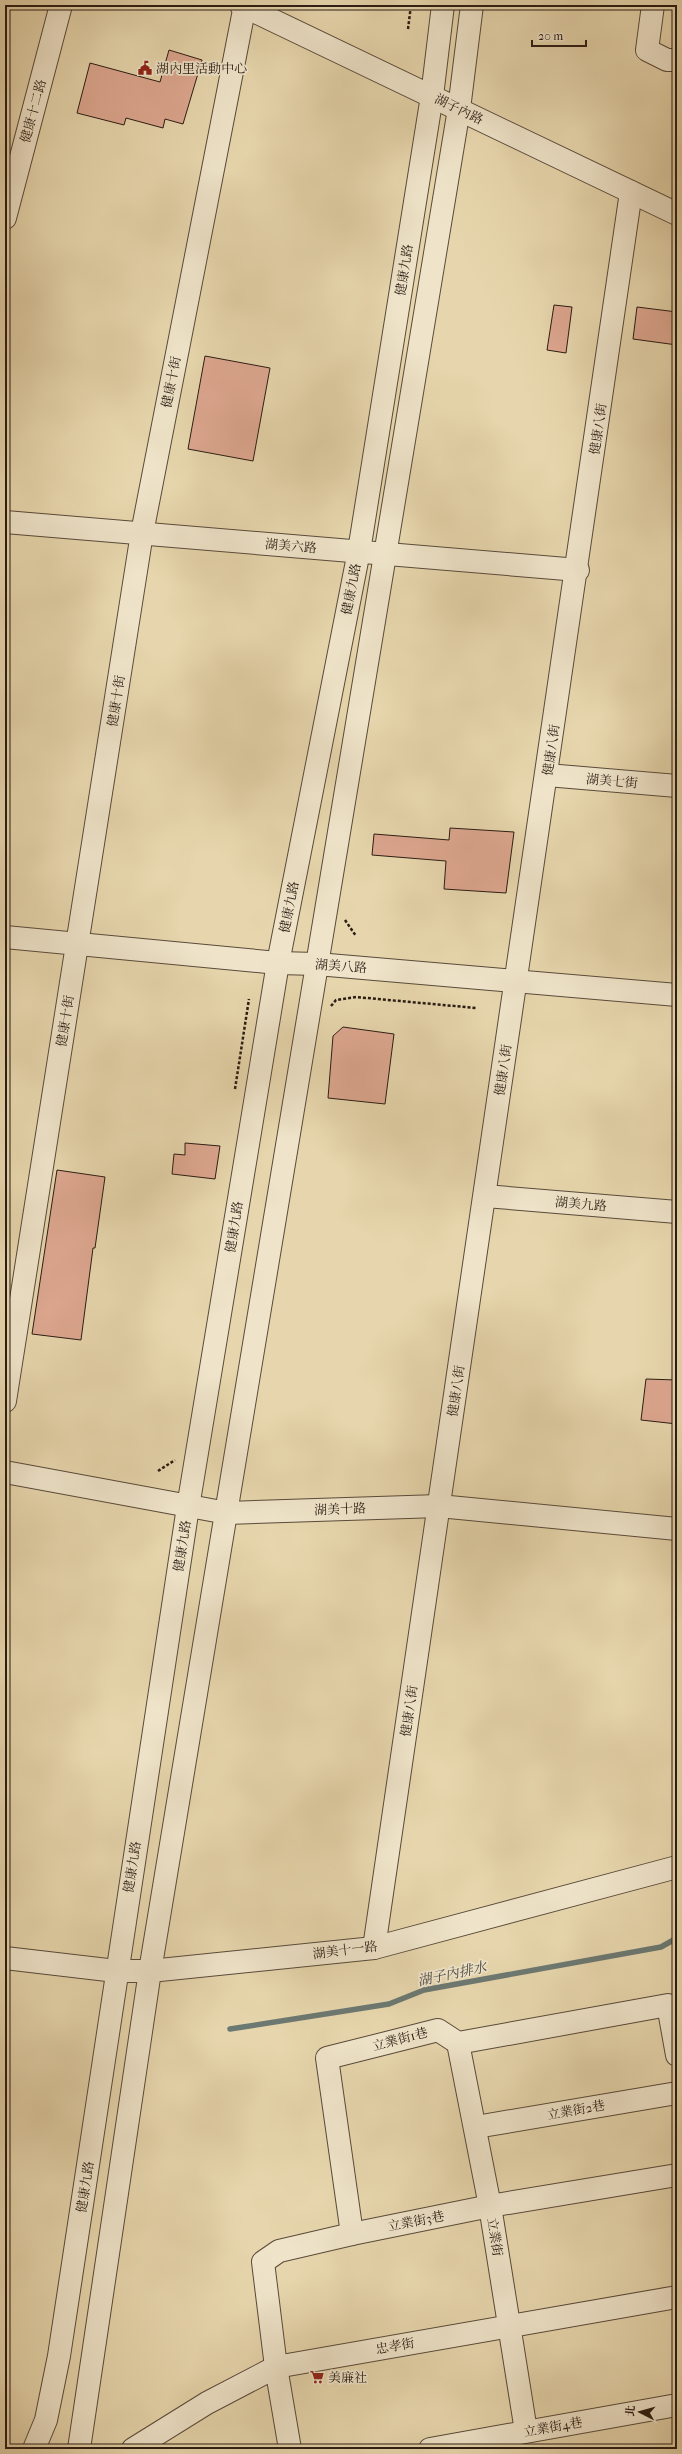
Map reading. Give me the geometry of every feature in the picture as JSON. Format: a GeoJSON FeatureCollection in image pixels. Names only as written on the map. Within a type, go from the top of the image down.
{"type":"FeatureCollection","features":[{"type":"Feature","properties":{"kind":"street","name":"健康十二路"},"geometry":{"type":"LineString","coordinates":[[5,218],[13,156],[61,5]]}},
{"type":"Feature","properties":{"kind":"street","name":"健康九路"},"geometry":{"type":"LineString","coordinates":[[34,2449],[46,2420],[59,2356],[116,1971],[188,1507],[278,963],[359,551],[432,96],[443,5]]}},
{"type":"Feature","properties":{"kind":"street"},"geometry":{"type":"LineString","coordinates":[[79,2449],[150,1971],[459,109],[472,5]]}},
{"type":"Feature","properties":{"kind":"street"},"geometry":{"type":"LineString","coordinates":[[653,5],[647,50],[667,60],[677,60]]}},
{"type":"Feature","properties":{"kind":"street","name":"湖子內路"},"geometry":{"type":"LineString","coordinates":[[244,6],[677,214]]}},
{"type":"Feature","properties":{"kind":"street","name":"健康十街"},"geometry":{"type":"LineString","coordinates":[[5,1401],[142,533],[244,6]]}},
{"type":"Feature","properties":{"kind":"street","name":"健康八街"},"geometry":{"type":"LineString","coordinates":[[374,1948],[578,570],[631,192]]}},
{"type":"Feature","properties":{"kind":"street","name":"湖美六路"},"geometry":{"type":"LineString","coordinates":[[5,522],[578,570]]}},
{"type":"Feature","properties":{"kind":"street","name":"湖美七街"},"geometry":{"type":"LineString","coordinates":[[547,775],[677,786]]}},
{"type":"Feature","properties":{"kind":"street","name":"湖美八路"},"geometry":{"type":"LineString","coordinates":[[5,937],[278,963],[317,964],[677,995]]}},
{"type":"Feature","properties":{"kind":"street","name":"湖美九路"},"geometry":{"type":"LineString","coordinates":[[485,1196],[677,1212]]}},
{"type":"Feature","properties":{"kind":"street","name":"湖美十路"},"geometry":{"type":"LineString","coordinates":[[5,1472],[227,1513],[439,1506],[677,1529]]}},
{"type":"Feature","properties":{"kind":"street","name":"湖美十一路"},"geometry":{"type":"LineString","coordinates":[[5,1958],[116,1971],[150,1971],[374,1948],[677,1867]]}},
{"type":"Feature","properties":{"kind":"street"},"geometry":{"type":"LineString","coordinates":[[458,2043],[668,2005],[677,2055]]}},
{"type":"Feature","properties":{"kind":"street","name":"立業街1巷"},"geometry":{"type":"LineString","coordinates":[[352,2234],[327,2058],[438,2030],[458,2043]]}},
{"type":"Feature","properties":{"kind":"street","name":"立業街"},"geometry":{"type":"LineString","coordinates":[[458,2043],[476,2127],[490,2206],[526,2431]]}},
{"type":"Feature","properties":{"kind":"street","name":"立業街2巷"},"geometry":{"type":"LineString","coordinates":[[476,2127],[677,2093]]}},
{"type":"Feature","properties":{"kind":"street","name":"立業街3巷"},"geometry":{"type":"LineString","coordinates":[[276,2367],[263,2262],[279,2251],[352,2234],[490,2206],[677,2176]]}},
{"type":"Feature","properties":{"kind":"street","name":"忠孝街"},"geometry":{"type":"LineString","coordinates":[[133,2449],[207,2403],[276,2367],[677,2296]]}},
{"type":"Feature","properties":{"kind":"street"},"geometry":{"type":"LineString","coordinates":[[276,2367],[290,2449]]}},
{"type":"Feature","properties":{"kind":"street","name":"立業街4巷"},"geometry":{"type":"LineString","coordinates":[[430,2449],[677,2405]]}},
{"type":"Feature","properties":{"kind":"path"},"geometry":{"type":"LineString","coordinates":[[408,29],[411,5]]}},
{"type":"Feature","properties":{"kind":"path"},"geometry":{"type":"LineString","coordinates":[[328,1008],[336,1000],[356,997],[476,1008]]}},
{"type":"Feature","properties":{"kind":"building"},"geometry":{"type":"Polygon","coordinates":[[[169,50],[202,60],[183,124],[165,119],[163,128],[126,118],[124,125],[77,113],[90,63],[160,82],[169,50]]]}},
{"type":"Feature","properties":{"kind":"building"},"geometry":{"type":"Polygon","coordinates":[[[554,305],[572,307],[566,353],[547,350],[554,305]]]}},
{"type":"Feature","properties":{"kind":"building"},"geometry":{"type":"Polygon","coordinates":[[[637,307],[677,312],[677,345],[633,339],[637,307]]]}},
{"type":"Feature","properties":{"kind":"building"},"geometry":{"type":"Polygon","coordinates":[[[205,356],[270,368],[253,461],[188,449],[205,356]]]}},
{"type":"Feature","properties":{"kind":"building"},"geometry":{"type":"Polygon","coordinates":[[[450,828],[514,832],[506,893],[444,889],[446,861],[372,855],[374,834],[449,840],[450,828]]]}},
{"type":"Feature","properties":{"kind":"building"},"geometry":{"type":"Polygon","coordinates":[[[343,1027],[394,1034],[385,1104],[328,1098],[333,1036],[343,1027]]]}},
{"type":"Feature","properties":{"kind":"building"},"geometry":{"type":"Polygon","coordinates":[[[185,1143],[220,1146],[215,1179],[172,1174],[174,1154],[185,1155],[185,1143]]]}},
{"type":"Feature","properties":{"kind":"building"},"geometry":{"type":"Polygon","coordinates":[[[57,1170],[105,1177],[95,1248],[93,1248],[81,1340],[32,1334],[57,1170]]]}},
{"type":"Feature","properties":{"kind":"building"},"geometry":{"type":"Polygon","coordinates":[[[646,1379],[677,1380],[677,1424],[641,1420],[646,1379]]]}},
{"type":"Feature","properties":{"kind":"waterway","name":"湖子內排水"},"geometry":{"type":"LineString","coordinates":[[230,2029],[389,2004],[424,1990],[661,1947],[677,1938]]}},
{"type":"Feature","properties":{"kind":"place","name":"湖內里活動中心"},"geometry":{"type":"Point","coordinates":[145,68]}},
{"type":"Feature","properties":{"kind":"place","name":"美廉社"},"geometry":{"type":"Point","coordinates":[317,2377]}}]}
